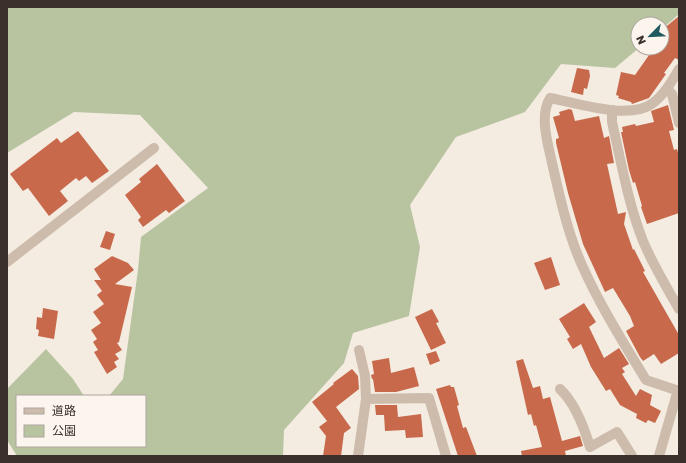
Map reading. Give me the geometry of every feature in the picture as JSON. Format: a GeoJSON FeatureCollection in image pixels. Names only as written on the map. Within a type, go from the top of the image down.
{"type":"FeatureCollection","features":[{"type":"Feature","properties":{"kind":"street"},"geometry":{"type":"LineString","coordinates":[[659,456],[678,391],[646,380],[606,314],[581,263],[564,213],[547,142],[545,107],[550,98],[612,110],[633,112],[652,104],[667,88],[679,69]]}},
{"type":"Feature","properties":{"kind":"street"},"geometry":{"type":"LineString","coordinates":[[667,88],[672,94],[679,123]]}},
{"type":"Feature","properties":{"kind":"street"},"geometry":{"type":"LineString","coordinates":[[612,110],[612,122],[629,195],[643,240],[656,269],[679,309]]}},
{"type":"Feature","properties":{"kind":"street"},"geometry":{"type":"LineString","coordinates":[[7,262],[154,148]]}},
{"type":"Feature","properties":{"kind":"street"},"geometry":{"type":"LineString","coordinates":[[358,350],[365,376],[366,399],[358,456]]}},
{"type":"Feature","properties":{"kind":"street"},"geometry":{"type":"LineString","coordinates":[[560,389],[567,396],[586,434],[590,452],[617,432],[632,456]]}},
{"type":"Feature","properties":{"kind":"street"},"geometry":{"type":"LineString","coordinates":[[366,399],[429,398],[446,456]]}},
{"type":"Feature","properties":{"kind":"green space"},"geometry":{"type":"Polygon","coordinates":[[[7,7],[679,7],[679,14],[670,22],[670,16],[630,16],[630,56],[615,68],[561,64],[525,112],[456,137],[410,205],[420,247],[409,316],[353,333],[344,363],[284,430],[283,456],[17,456],[7,440],[7,389],[46,349],[73,379],[83,395],[16,395],[16,447],[146,447],[146,395],[110,395],[123,379],[141,237],[208,188],[140,115],[74,112],[7,153],[7,7]]]}},
{"type":"Feature","properties":{"kind":"building"},"geometry":{"type":"Polygon","coordinates":[[[679,16],[679,60],[675,58],[649,98],[632,104],[631,102],[618,98],[619,96],[616,95],[621,72],[635,75],[648,56],[670,56],[670,23],[679,16]]]}},
{"type":"Feature","properties":{"kind":"building"},"geometry":{"type":"Polygon","coordinates":[[[577,68],[589,70],[590,76],[587,89],[584,88],[583,95],[571,92],[577,68]]]}},
{"type":"Feature","properties":{"kind":"building"},"geometry":{"type":"Polygon","coordinates":[[[668,105],[674,130],[669,131],[674,150],[677,149],[679,156],[679,213],[647,224],[635,182],[633,183],[629,170],[621,132],[623,132],[622,127],[654,122],[651,111],[668,105]]]}},
{"type":"Feature","properties":{"kind":"building"},"geometry":{"type":"Polygon","coordinates":[[[569,109],[572,110],[575,121],[599,116],[604,138],[609,136],[614,163],[607,164],[618,214],[626,212],[624,224],[633,250],[634,249],[645,271],[643,272],[679,335],[679,353],[661,364],[654,354],[643,361],[640,357],[626,331],[634,326],[630,316],[613,288],[605,292],[583,244],[568,193],[556,143],[556,139],[559,138],[553,117],[560,115],[559,112],[569,109]]]}},
{"type":"Feature","properties":{"kind":"building"},"geometry":{"type":"Polygon","coordinates":[[[78,131],[109,171],[92,183],[86,176],[79,181],[76,178],[60,191],[68,201],[49,216],[28,188],[23,191],[10,174],[57,138],[61,143],[78,131]]]}},
{"type":"Feature","properties":{"kind":"building"},"geometry":{"type":"Polygon","coordinates":[[[157,164],[185,201],[169,213],[166,210],[143,227],[138,220],[141,217],[125,195],[141,182],[139,179],[157,164]]]}},
{"type":"Feature","properties":{"kind":"building"},"geometry":{"type":"Polygon","coordinates":[[[106,231],[115,234],[110,250],[100,247],[106,231]]]}},
{"type":"Feature","properties":{"kind":"building"},"geometry":{"type":"Polygon","coordinates":[[[112,256],[128,263],[134,270],[115,284],[132,287],[119,342],[117,343],[122,350],[115,354],[119,359],[114,362],[117,367],[107,374],[94,352],[98,350],[93,342],[97,339],[91,330],[101,323],[93,312],[104,304],[97,295],[102,291],[94,280],[101,280],[94,269],[112,256]]]}},
{"type":"Feature","properties":{"kind":"building"},"geometry":{"type":"Polygon","coordinates":[[[551,257],[560,285],[545,290],[534,263],[551,257]]]}},
{"type":"Feature","properties":{"kind":"building"},"geometry":{"type":"Polygon","coordinates":[[[584,303],[596,322],[589,327],[604,358],[619,348],[629,364],[622,368],[625,372],[622,374],[636,396],[640,389],[652,395],[650,405],[661,411],[655,423],[648,420],[646,423],[636,418],[637,414],[620,405],[610,389],[606,391],[591,367],[581,344],[573,349],[567,339],[570,337],[559,319],[584,303]]]}},
{"type":"Feature","properties":{"kind":"building"},"geometry":{"type":"Polygon","coordinates":[[[43,308],[58,311],[54,339],[38,336],[39,330],[36,329],[37,317],[42,318],[43,308]]]}},
{"type":"Feature","properties":{"kind":"building"},"geometry":{"type":"Polygon","coordinates":[[[432,309],[439,322],[436,323],[446,343],[431,350],[415,317],[432,309]]]}},
{"type":"Feature","properties":{"kind":"building"},"geometry":{"type":"Polygon","coordinates":[[[436,351],[440,361],[430,365],[426,354],[436,351]]]}},
{"type":"Feature","properties":{"kind":"building"},"geometry":{"type":"Polygon","coordinates":[[[389,358],[391,373],[414,367],[419,386],[396,392],[375,392],[371,375],[374,374],[372,361],[389,358]]]}},
{"type":"Feature","properties":{"kind":"building"},"geometry":{"type":"Polygon","coordinates":[[[523,359],[533,388],[540,386],[543,399],[550,397],[562,441],[580,436],[583,446],[565,451],[566,456],[522,456],[521,451],[542,447],[536,425],[534,426],[531,414],[528,415],[516,361],[523,359]]]}},
{"type":"Feature","properties":{"kind":"building"},"geometry":{"type":"Polygon","coordinates":[[[352,369],[358,376],[359,389],[336,407],[351,428],[344,433],[341,456],[323,456],[326,436],[319,427],[327,421],[312,402],[334,384],[333,383],[352,369]]]}},
{"type":"Feature","properties":{"kind":"building"},"geometry":{"type":"Polygon","coordinates":[[[450,385],[451,387],[454,387],[463,428],[466,427],[477,456],[458,456],[436,389],[450,385]]]}},
{"type":"Feature","properties":{"kind":"building"},"geometry":{"type":"Polygon","coordinates":[[[375,405],[397,405],[398,417],[421,414],[423,437],[406,438],[405,430],[385,431],[384,415],[376,415],[375,405]]]}}]}
